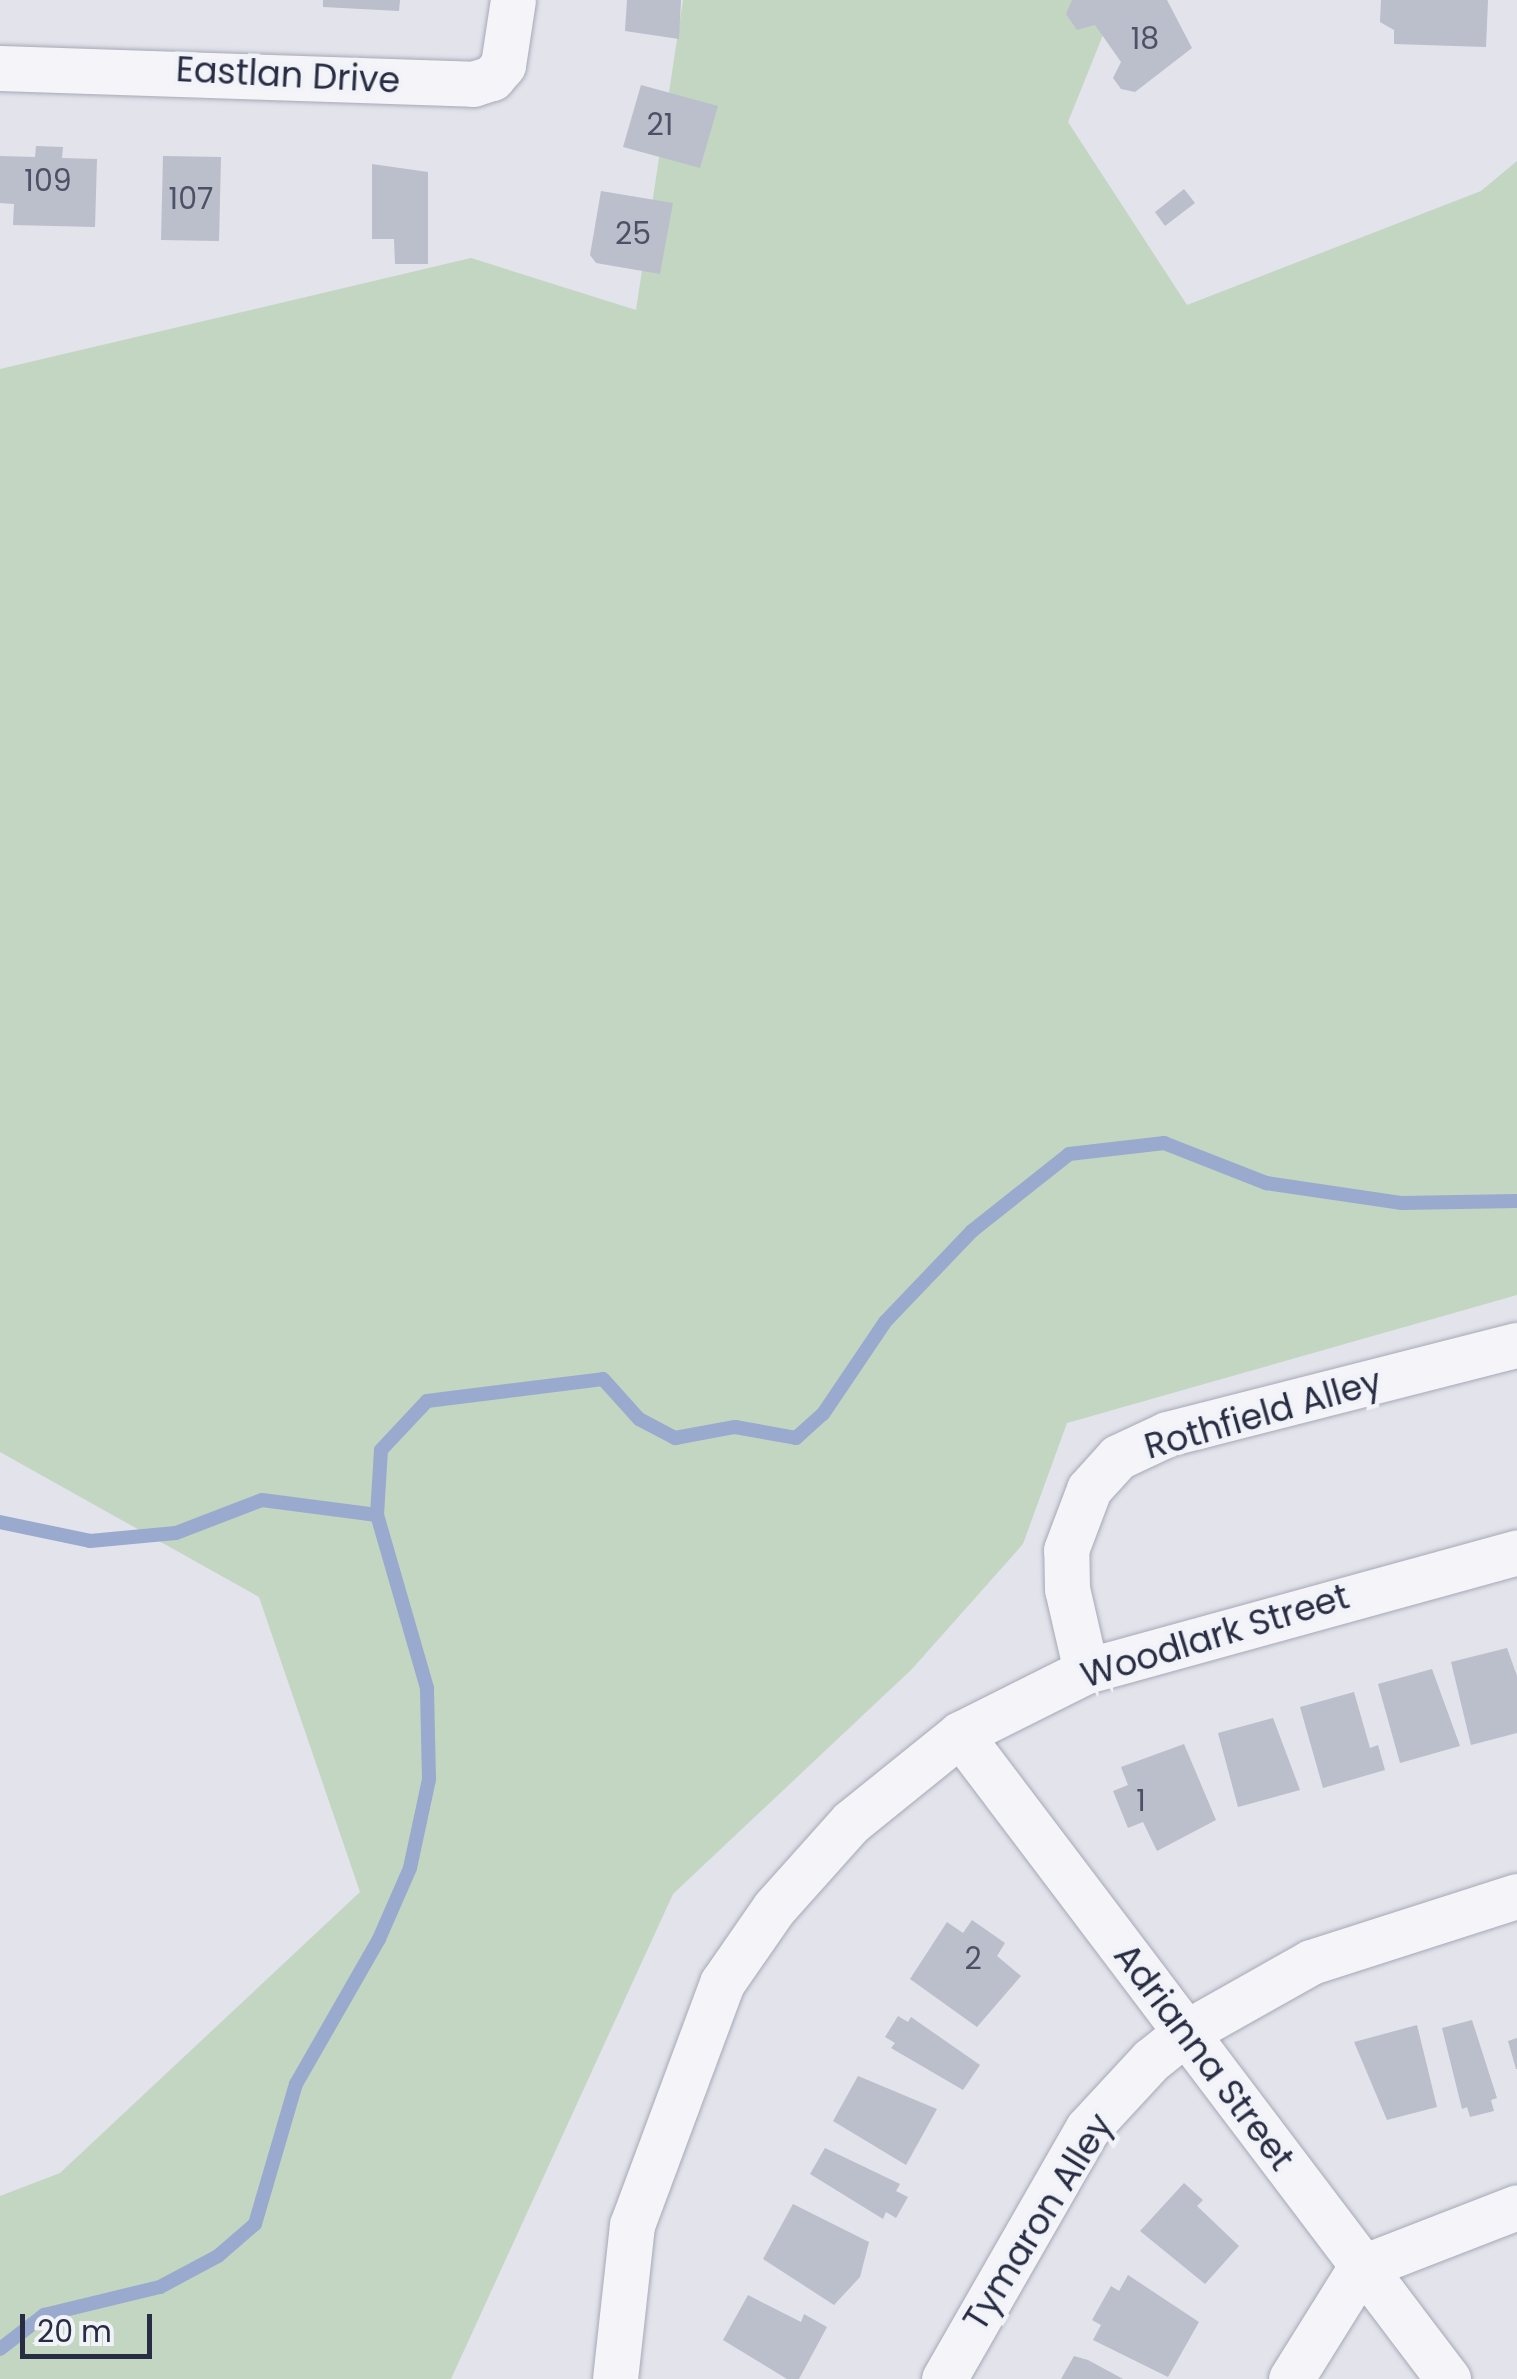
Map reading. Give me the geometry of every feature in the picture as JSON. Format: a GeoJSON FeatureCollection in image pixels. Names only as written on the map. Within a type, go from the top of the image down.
{"type":"FeatureCollection","features":[{"type":"Feature","properties":{"kind":"street","name":"Eastlan Drive"},"geometry":{"type":"LineString","coordinates":[[0,68],[473,84],[492,78],[503,65],[514,0]]}},
{"type":"Feature","properties":{"kind":"street","name":"Rothfield Alley"},"geometry":{"type":"LineString","coordinates":[[1086,1671],[1067,1589],[1066,1550],[1088,1489],[1118,1457],[1167,1434],[1517,1345]]}},
{"type":"Feature","properties":{"kind":"street","name":"Woodlark Street"},"geometry":{"type":"LineString","coordinates":[[615,2379],[632,2225],[722,1983],[774,1908],[850,1822],[960,1734],[1086,1671],[1517,1552]]}},
{"type":"Feature","properties":{"kind":"street","name":"Adrianna Street"},"geometry":{"type":"LineString","coordinates":[[960,1734],[1360,2268],[1448,2379]]}},
{"type":"Feature","properties":{"kind":"street","name":"Tymaron Alley"},"geometry":{"type":"LineString","coordinates":[[944,2379],[1088,2128],[1185,2033],[1311,1962],[1517,1896]]}},
{"type":"Feature","properties":{"kind":"street"},"geometry":{"type":"LineString","coordinates":[[1292,2379],[1360,2268],[1517,2207]]}},
{"type":"Feature","properties":{"kind":"green space"},"geometry":{"type":"Polygon","coordinates":[[[683,0],[1117,0],[1068,122],[1187,305],[1481,191],[1517,161],[1517,1295],[1067,1423],[1023,1544],[912,1669],[673,1894],[451,2379],[0,2379],[0,2196],[60,2173],[360,1892],[259,1597],[0,1452],[0,369],[471,258],[636,310],[683,0]]]}},
{"type":"Feature","properties":{"kind":"building"},"geometry":{"type":"Polygon","coordinates":[[[323,0],[400,0],[399,11],[323,7],[323,0]]]}},
{"type":"Feature","properties":{"kind":"building"},"geometry":{"type":"Polygon","coordinates":[[[627,0],[681,0],[679,39],[625,31],[627,0]]]}},
{"type":"Feature","properties":{"kind":"building"},"geometry":{"type":"Polygon","coordinates":[[[1072,0],[1167,0],[1192,48],[1135,92],[1121,89],[1113,78],[1121,62],[1095,25],[1077,30],[1066,14],[1072,0]]]}},
{"type":"Feature","properties":{"kind":"building"},"geometry":{"type":"Polygon","coordinates":[[[1381,0],[1488,0],[1486,47],[1394,44],[1394,30],[1380,22],[1381,0]]]}},
{"type":"Feature","properties":{"kind":"building"},"geometry":{"type":"Polygon","coordinates":[[[641,85],[718,106],[700,168],[623,147],[641,85]]]}},
{"type":"Feature","properties":{"kind":"building"},"geometry":{"type":"Polygon","coordinates":[[[36,146],[63,147],[62,158],[97,159],[95,227],[13,225],[14,204],[0,203],[0,156],[35,157],[36,146]]]}},
{"type":"Feature","properties":{"kind":"building"},"geometry":{"type":"Polygon","coordinates":[[[163,156],[221,157],[219,241],[161,240],[163,156]]]}},
{"type":"Feature","properties":{"kind":"building"},"geometry":{"type":"Polygon","coordinates":[[[372,164],[428,172],[428,264],[395,264],[394,239],[372,239],[372,164]]]}},
{"type":"Feature","properties":{"kind":"building"},"geometry":{"type":"Polygon","coordinates":[[[1184,189],[1195,203],[1165,226],[1155,212],[1184,189]]]}},
{"type":"Feature","properties":{"kind":"building"},"geometry":{"type":"Polygon","coordinates":[[[601,191],[673,203],[660,274],[596,263],[590,255],[601,191]]]}},
{"type":"Feature","properties":{"kind":"building"},"geometry":{"type":"Polygon","coordinates":[[[1507,1648],[1517,1676],[1517,1733],[1471,1745],[1451,1662],[1507,1648]]]}},
{"type":"Feature","properties":{"kind":"building"},"geometry":{"type":"Polygon","coordinates":[[[1432,1669],[1460,1746],[1400,1763],[1378,1684],[1432,1669]]]}},
{"type":"Feature","properties":{"kind":"building"},"geometry":{"type":"Polygon","coordinates":[[[1354,1692],[1370,1748],[1378,1745],[1385,1770],[1323,1788],[1300,1707],[1354,1692]]]}},
{"type":"Feature","properties":{"kind":"building"},"geometry":{"type":"Polygon","coordinates":[[[1273,1718],[1300,1790],[1238,1807],[1218,1733],[1273,1718]]]}},
{"type":"Feature","properties":{"kind":"building"},"geometry":{"type":"Polygon","coordinates":[[[1184,1744],[1216,1820],[1157,1851],[1143,1822],[1128,1828],[1113,1791],[1128,1785],[1121,1767],[1184,1744]]]}},
{"type":"Feature","properties":{"kind":"building"},"geometry":{"type":"Polygon","coordinates":[[[972,1920],[1005,1943],[997,1956],[1021,1976],[977,2027],[910,1979],[947,1922],[963,1933],[972,1920]]]}},
{"type":"Feature","properties":{"kind":"building"},"geometry":{"type":"Polygon","coordinates":[[[898,2016],[908,2022],[911,2017],[980,2065],[963,2090],[891,2048],[895,2043],[885,2037],[898,2016]]]}},
{"type":"Feature","properties":{"kind":"building"},"geometry":{"type":"Polygon","coordinates":[[[1472,2020],[1497,2098],[1491,2100],[1494,2111],[1470,2117],[1467,2107],[1462,2109],[1442,2028],[1472,2020]]]}},
{"type":"Feature","properties":{"kind":"building"},"geometry":{"type":"Polygon","coordinates":[[[1417,2025],[1437,2107],[1387,2120],[1354,2042],[1417,2025]]]}},
{"type":"Feature","properties":{"kind":"building"},"geometry":{"type":"Polygon","coordinates":[[[1517,2038],[1517,2069],[1516,2069],[1508,2041],[1517,2038]]]}},
{"type":"Feature","properties":{"kind":"building"},"geometry":{"type":"Polygon","coordinates":[[[858,2076],[937,2109],[906,2165],[833,2121],[858,2076]]]}},
{"type":"Feature","properties":{"kind":"building"},"geometry":{"type":"Polygon","coordinates":[[[825,2148],[900,2184],[896,2191],[908,2197],[896,2218],[886,2212],[883,2219],[810,2174],[825,2148]]]}},
{"type":"Feature","properties":{"kind":"building"},"geometry":{"type":"Polygon","coordinates":[[[1184,2183],[1203,2200],[1197,2206],[1239,2246],[1205,2284],[1140,2231],[1184,2183]]]}},
{"type":"Feature","properties":{"kind":"building"},"geometry":{"type":"Polygon","coordinates":[[[793,2204],[869,2242],[860,2277],[834,2305],[763,2259],[793,2204]]]}},
{"type":"Feature","properties":{"kind":"building"},"geometry":{"type":"Polygon","coordinates":[[[1128,2275],[1199,2322],[1168,2377],[1093,2340],[1101,2325],[1092,2320],[1111,2286],[1119,2291],[1128,2275]]]}},
{"type":"Feature","properties":{"kind":"building"},"geometry":{"type":"Polygon","coordinates":[[[748,2295],[801,2322],[804,2314],[827,2327],[799,2379],[787,2379],[723,2340],[748,2295]]]}},
{"type":"Feature","properties":{"kind":"building"},"geometry":{"type":"Polygon","coordinates":[[[1074,2356],[1088,2360],[1123,2379],[1061,2379],[1074,2356]]]}},
{"type":"Feature","properties":{"kind":"waterway"},"geometry":{"type":"LineString","coordinates":[[0,1522],[90,1541],[176,1533],[262,1500],[377,1515],[381,1450],[427,1401],[603,1379],[639,1419],[675,1438],[735,1427],[796,1438],[823,1414],[885,1322],[972,1231],[1069,1154],[1164,1143],[1266,1183],[1401,1203],[1517,1201]]}},
{"type":"Feature","properties":{"kind":"waterway"},"geometry":{"type":"LineString","coordinates":[[0,2349],[44,2315],[160,2287],[218,2256],[255,2224],[296,2084],[379,1939],[410,1868],[429,1779],[427,1688],[377,1515]]}}]}
